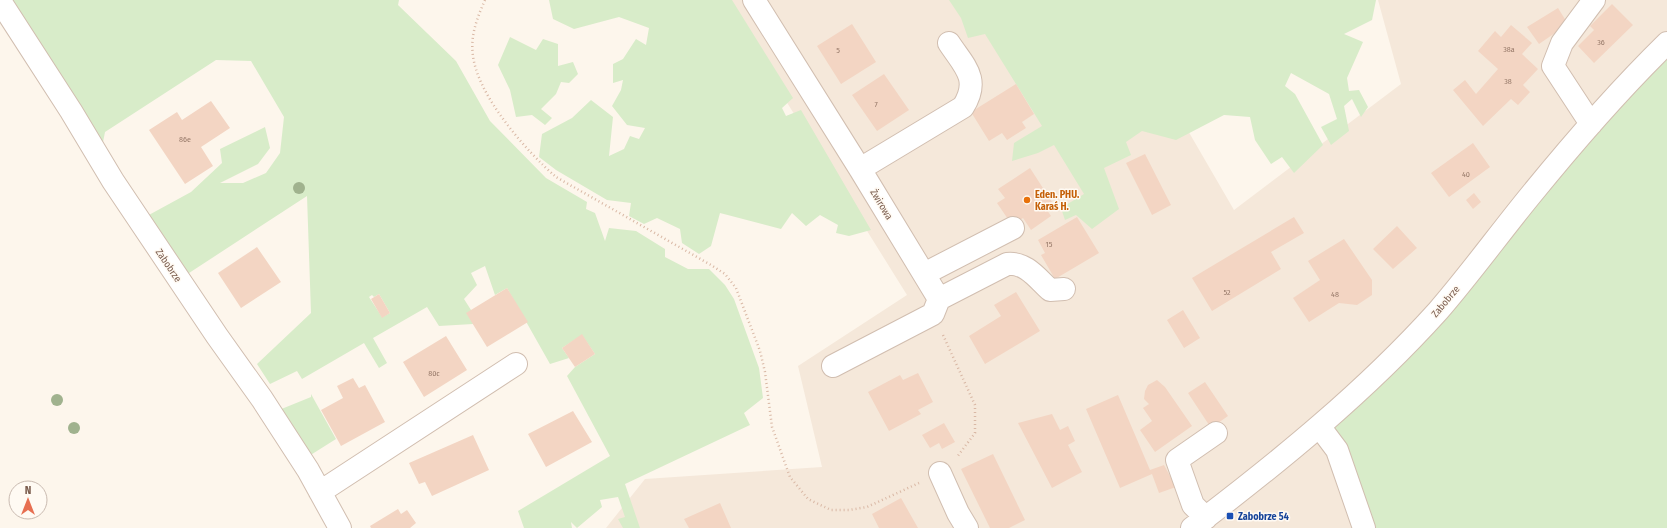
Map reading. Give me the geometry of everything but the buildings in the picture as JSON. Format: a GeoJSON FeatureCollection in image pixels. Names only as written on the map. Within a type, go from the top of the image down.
{"type":"FeatureCollection","features":[{"type":"Feature","properties":{"kind":"street","name":"Żwirowa"},"geometry":{"type":"LineString","coordinates":[[754,0],[924,274],[936,307]]}},
{"type":"Feature","properties":{"kind":"street","name":"Zabobrze"},"geometry":{"type":"LineString","coordinates":[[0,1],[118,187],[200,311],[262,399],[320,492],[340,528]]}},
{"type":"Feature","properties":{"kind":"street"},"geometry":{"type":"LineString","coordinates":[[1591,124],[1553,66],[1562,43],[1594,1]]}},
{"type":"Feature","properties":{"kind":"street"},"geometry":{"type":"LineString","coordinates":[[860,169],[963,107],[970,95],[969,73],[949,43]]}},
{"type":"Feature","properties":{"kind":"street","name":"Zabobrze"},"geometry":{"type":"LineString","coordinates":[[1199,523],[1319,426],[1380,373],[1439,309],[1532,193],[1591,124],[1667,43]]}},
{"type":"Feature","properties":{"kind":"street"},"geometry":{"type":"LineString","coordinates":[[924,274],[1013,228]]}},
{"type":"Feature","properties":{"kind":"street"},"geometry":{"type":"LineString","coordinates":[[833,366],[1007,264],[1014,263],[1024,266],[1050,290],[1064,289]]}},
{"type":"Feature","properties":{"kind":"street"},"geometry":{"type":"LineString","coordinates":[[320,492],[516,364]]}},
{"type":"Feature","properties":{"kind":"street"},"geometry":{"type":"LineString","coordinates":[[1319,426],[1337,450],[1364,528]]}},
{"type":"Feature","properties":{"kind":"street"},"geometry":{"type":"LineString","coordinates":[[1199,523],[1177,460],[1216,433]]}},
{"type":"Feature","properties":{"kind":"street"},"geometry":{"type":"LineString","coordinates":[[940,473],[958,513],[967,528]]}},
{"type":"Feature","properties":{"kind":"path"},"geometry":{"type":"LineString","coordinates":[[485,0],[473,35],[472,56],[478,76],[496,109],[536,160],[556,177],[711,265],[725,274],[736,288],[760,351],[765,372],[772,427],[790,477],[808,499],[831,510],[849,510],[867,507],[940,473],[961,454],[975,432],[975,406],[936,307]]}},
{"type":"Feature","properties":{"kind":"shaded area"},"geometry":{"type":"Polygon","coordinates":[[[723,0],[973,0],[1176,110],[1234,210],[1401,84],[1378,0],[1667,0],[1667,43],[1363,528],[606,528],[645,479],[822,467],[798,366],[907,295],[723,0]]]}},
{"type":"Feature","properties":{"kind":"green space"},"geometry":{"type":"Polygon","coordinates":[[[5,0],[399,0],[398,5],[456,61],[490,121],[546,178],[587,202],[586,209],[595,213],[605,241],[609,228],[636,231],[665,249],[665,257],[688,269],[709,269],[725,285],[734,299],[759,368],[763,398],[744,413],[750,425],[625,484],[640,528],[623,528],[618,519],[625,517],[618,497],[600,500],[602,507],[577,528],[571,522],[572,528],[524,528],[518,511],[610,456],[567,376],[575,367],[595,354],[582,335],[562,348],[569,358],[550,364],[507,288],[495,295],[485,266],[471,273],[477,285],[464,299],[471,310],[473,324],[439,326],[427,307],[373,338],[387,363],[379,368],[364,343],[302,379],[297,371],[270,384],[257,364],[311,313],[307,196],[186,275],[147,216],[191,192],[222,163],[220,149],[265,127],[270,148],[258,164],[220,183],[243,183],[266,173],[280,153],[284,117],[251,61],[216,60],[105,132],[102,147],[5,0]],[[379,294],[374,297],[372,295],[369,297],[382,317],[390,313],[379,294]]]}},
{"type":"Feature","properties":{"kind":"green space"},"geometry":{"type":"Polygon","coordinates":[[[549,0],[732,0],[793,98],[782,108],[786,116],[801,110],[871,230],[849,236],[836,233],[838,225],[820,215],[806,226],[792,213],[781,229],[720,213],[711,246],[699,254],[682,243],[680,229],[657,218],[644,224],[629,216],[631,203],[607,200],[556,170],[539,157],[542,134],[572,118],[591,100],[613,117],[609,156],[624,149],[630,136],[639,139],[645,128],[627,125],[612,106],[621,90],[623,80],[613,83],[613,64],[623,59],[636,39],[646,45],[649,28],[619,17],[574,29],[553,19],[549,0]]]}},
{"type":"Feature","properties":{"kind":"green space"},"geometry":{"type":"Polygon","coordinates":[[[949,0],[1376,0],[1372,20],[1344,34],[1363,42],[1347,78],[1349,91],[1359,90],[1368,107],[1361,117],[1352,99],[1344,106],[1349,131],[1331,145],[1321,127],[1337,119],[1329,94],[1291,73],[1285,86],[1295,94],[1323,145],[1294,173],[1282,157],[1271,164],[1255,140],[1250,117],[1224,115],[1176,140],[1142,131],[1126,142],[1131,155],[1104,168],[1119,209],[1092,229],[1076,215],[1065,220],[1061,208],[1084,194],[1054,145],[1038,153],[1012,161],[1014,143],[1042,126],[985,34],[968,38],[961,18],[949,0]]]}},
{"type":"Feature","properties":{"kind":"green space"},"geometry":{"type":"Polygon","coordinates":[[[510,37],[536,50],[543,39],[558,44],[558,66],[573,62],[578,74],[569,83],[561,82],[556,94],[541,109],[552,118],[545,125],[532,115],[516,117],[510,90],[498,65],[510,37]]]}},
{"type":"Feature","properties":{"kind":"green space"},"geometry":{"type":"Polygon","coordinates":[[[1667,43],[1667,528],[1363,528],[1319,426],[1667,43]]]}},
{"type":"Feature","properties":{"kind":"green space"},"geometry":{"type":"Polygon","coordinates":[[[311,394],[336,439],[309,456],[279,410],[311,397],[311,394]]]}},
{"type":"Feature","properties":{"kind":"place","name":"Eden. PHU. Karaś H."},"geometry":{"type":"Point","coordinates":[1027,200]}},
{"type":"Feature","properties":{"kind":"place","name":"Zabobrze 54"},"geometry":{"type":"Point","coordinates":[1230,516]}}]}
